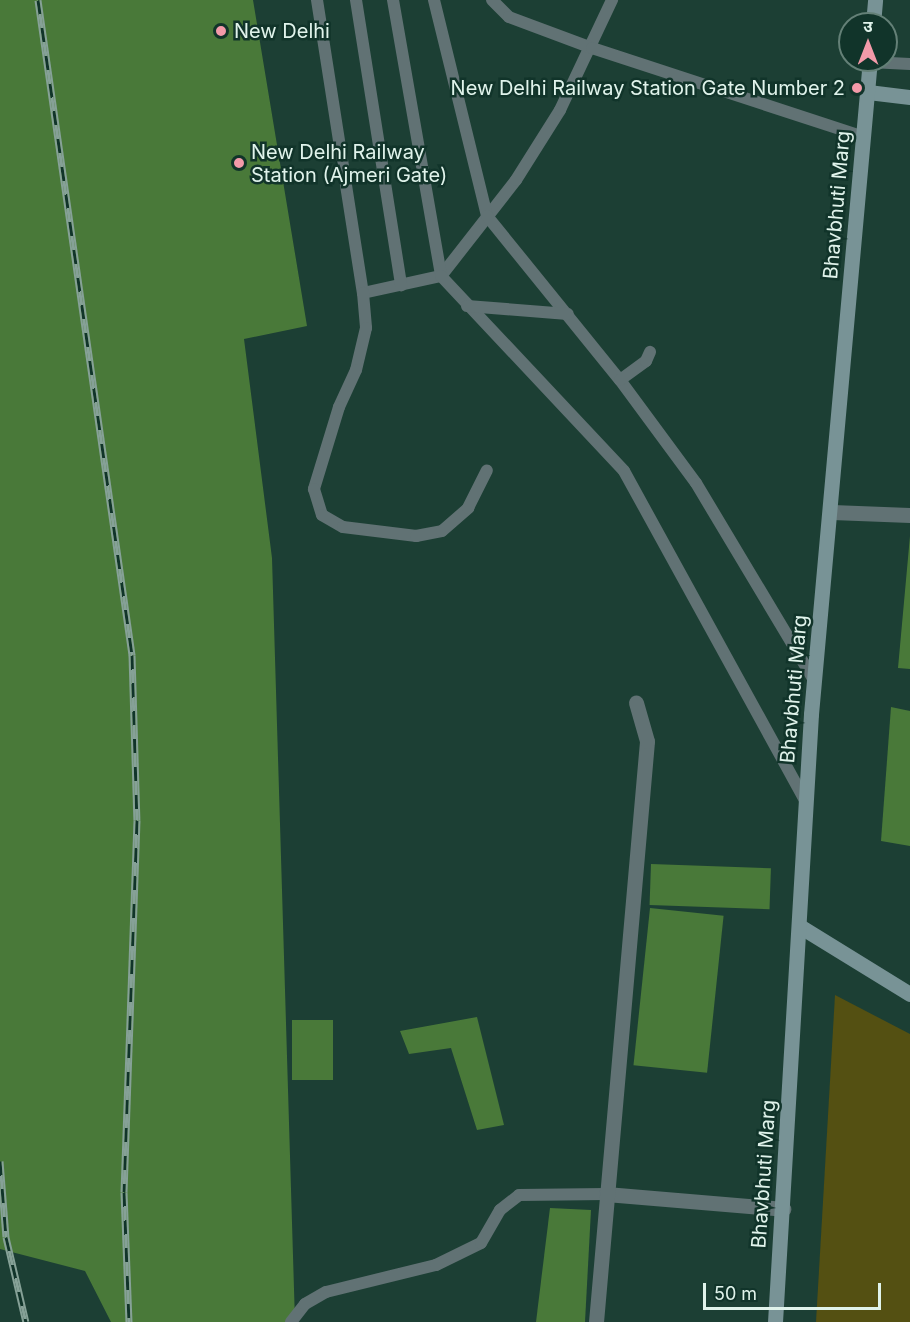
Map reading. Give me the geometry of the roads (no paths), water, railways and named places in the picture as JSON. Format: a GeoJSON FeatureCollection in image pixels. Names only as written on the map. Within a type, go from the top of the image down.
{"type":"FeatureCollection","features":[{"type":"Feature","properties":{"kind":"street","name":"Bhavbhuti Marg"},"geometry":{"type":"LineString","coordinates":[[775,1322],[801,927],[814,680],[832,512],[869,72]]}},
{"type":"Feature","properties":{"kind":"street"},"geometry":{"type":"LineString","coordinates":[[868,92],[910,97]]}},
{"type":"Feature","properties":{"kind":"street"},"geometry":{"type":"LineString","coordinates":[[832,512],[910,515]]}},
{"type":"Feature","properties":{"kind":"street"},"geometry":{"type":"LineString","coordinates":[[596,1322],[647,741],[636,703]]}},
{"type":"Feature","properties":{"kind":"street"},"geometry":{"type":"LineString","coordinates":[[801,927],[910,993]]}},
{"type":"Feature","properties":{"kind":"street"},"geometry":{"type":"LineString","coordinates":[[606,1194],[783,1209]]}},
{"type":"Feature","properties":{"kind":"lane"},"geometry":{"type":"LineString","coordinates":[[318,0],[363,293],[366,327],[356,370],[339,407],[314,489],[322,515],[343,527],[416,536],[442,531],[468,508],[487,470]]}},
{"type":"Feature","properties":{"kind":"lane"},"geometry":{"type":"LineString","coordinates":[[356,0],[401,285]]}},
{"type":"Feature","properties":{"kind":"lane"},"geometry":{"type":"LineString","coordinates":[[393,0],[441,276],[624,471],[806,804]]}},
{"type":"Feature","properties":{"kind":"lane"},"geometry":{"type":"LineString","coordinates":[[434,0],[487,216],[620,380],[696,483],[814,680]]}},
{"type":"Feature","properties":{"kind":"lane"},"geometry":{"type":"LineString","coordinates":[[492,0],[509,17],[592,48],[864,137]]}},
{"type":"Feature","properties":{"kind":"lane"},"geometry":{"type":"LineString","coordinates":[[363,293],[441,276],[487,216],[560,110],[592,48],[612,0]]}},
{"type":"Feature","properties":{"kind":"lane"},"geometry":{"type":"LineString","coordinates":[[467,306],[568,314]]}},
{"type":"Feature","properties":{"kind":"lane"},"geometry":{"type":"LineString","coordinates":[[620,380],[646,361],[650,352]]}},
{"type":"Feature","properties":{"kind":"lane"},"geometry":{"type":"LineString","coordinates":[[291,1322],[305,1304],[326,1292],[436,1265],[482,1243],[500,1210],[519,1195],[606,1194]]}},
{"type":"Feature","properties":{"kind":"railway"},"geometry":{"type":"LineString","coordinates":[[38,0],[132,655],[137,820],[124,1192],[129,1322]]}},
{"type":"Feature","properties":{"kind":"railway"},"geometry":{"type":"LineString","coordinates":[[0,1161],[6,1237],[26,1322]]}},
{"type":"Feature","properties":{"kind":"place","name":"New Delhi"},"geometry":{"type":"Point","coordinates":[221,31]}},
{"type":"Feature","properties":{"kind":"place","name":"New Delhi Railway Station Gate Number 2"},"geometry":{"type":"Point","coordinates":[857,88]}},
{"type":"Feature","properties":{"kind":"place","name":"New Delhi Railway Station (Ajmeri Gate)"},"geometry":{"type":"Point","coordinates":[239,163]}}]}
